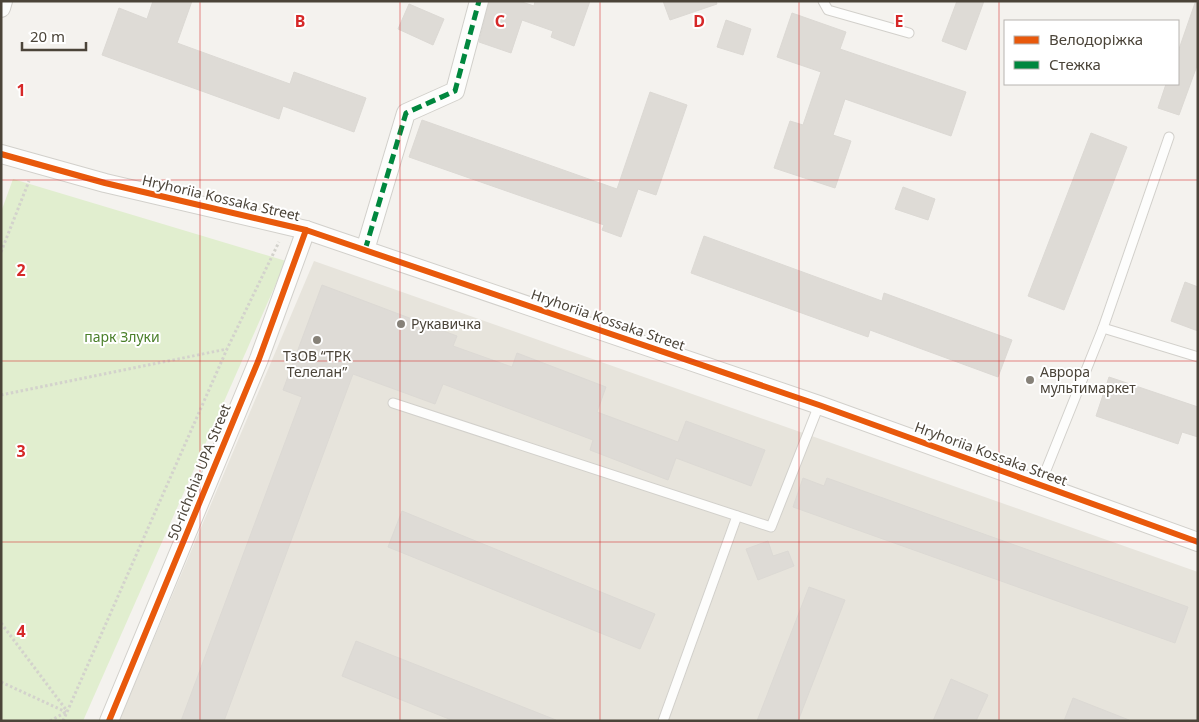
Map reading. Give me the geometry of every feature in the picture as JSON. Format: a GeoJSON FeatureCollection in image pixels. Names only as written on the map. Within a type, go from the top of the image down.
{"type":"FeatureCollection","features":[{"type":"Feature","properties":{"kind":"street"},"geometry":{"type":"LineString","coordinates":[[1,8],[3,1]]}},
{"type":"Feature","properties":{"kind":"street"},"geometry":{"type":"LineString","coordinates":[[365,250],[406,113],[455,91],[479,1]]}},
{"type":"Feature","properties":{"kind":"street","name":"Hryhoriia Kossaka Street"},"geometry":{"type":"LineString","coordinates":[[1,154],[105,183],[306,230],[819,405],[1198,542]]}},
{"type":"Feature","properties":{"kind":"street","name":"50-richchia UPA Street"},"geometry":{"type":"LineString","coordinates":[[110,721],[259,359],[306,230]]}},
{"type":"Feature","properties":{"kind":"lane"},"geometry":{"type":"LineString","coordinates":[[823,1],[828,10],[909,33]]}},
{"type":"Feature","properties":{"kind":"lane"},"geometry":{"type":"LineString","coordinates":[[1040,485],[1103,328],[1169,137]]}},
{"type":"Feature","properties":{"kind":"lane"},"geometry":{"type":"LineString","coordinates":[[1103,328],[1198,357]]}},
{"type":"Feature","properties":{"kind":"lane"},"geometry":{"type":"LineString","coordinates":[[393,403],[771,527],[819,405]]}},
{"type":"Feature","properties":{"kind":"lane"},"geometry":{"type":"LineString","coordinates":[[663,721],[737,516]]}},
{"type":"Feature","properties":{"kind":"path"},"geometry":{"type":"LineString","coordinates":[[1,252],[31,175]]}},
{"type":"Feature","properties":{"kind":"path"},"geometry":{"type":"LineString","coordinates":[[63,721],[227,350],[279,242]]}},
{"type":"Feature","properties":{"kind":"path"},"geometry":{"type":"LineString","coordinates":[[1,395],[227,350]]}},
{"type":"Feature","properties":{"kind":"path"},"geometry":{"type":"LineString","coordinates":[[1,623],[67,712]]}},
{"type":"Feature","properties":{"kind":"path"},"geometry":{"type":"LineString","coordinates":[[1,682],[67,712]]}},
{"type":"Feature","properties":{"kind":"path"},"geometry":{"type":"LineString","coordinates":[[50,721],[67,712]]}},
{"type":"Feature","properties":{"kind":"shaded area"},"geometry":{"type":"Polygon","coordinates":[[[314,261],[1198,572],[1198,721],[119,721],[314,261]]]}},
{"type":"Feature","properties":{"kind":"green space","name":"парк Злуки"},"geometry":{"type":"Polygon","coordinates":[[[13,179],[286,261],[83,721],[1,721],[1,212],[13,179]]]}},
{"type":"Feature","properties":{"kind":"building"},"geometry":{"type":"Polygon","coordinates":[[[153,1],[192,1],[177,43],[290,84],[294,72],[366,98],[354,132],[283,106],[279,119],[102,55],[119,8],[147,19],[153,1]]]}},
{"type":"Feature","properties":{"kind":"building"},"geometry":{"type":"Polygon","coordinates":[[[489,1],[519,1],[534,6],[535,1],[590,1],[574,46],[551,37],[553,31],[522,20],[511,53],[479,42],[489,1]]]}},
{"type":"Feature","properties":{"kind":"building"},"geometry":{"type":"Polygon","coordinates":[[[663,1],[716,1],[717,4],[670,20],[663,1]]]}},
{"type":"Feature","properties":{"kind":"building"},"geometry":{"type":"Polygon","coordinates":[[[957,1],[984,1],[966,50],[942,41],[957,1]]]}},
{"type":"Feature","properties":{"kind":"building"},"geometry":{"type":"Polygon","coordinates":[[[1195,3],[1198,3],[1198,63],[1179,115],[1158,108],[1166,85],[1179,85],[1179,49],[1195,3]]]}},
{"type":"Feature","properties":{"kind":"building"},"geometry":{"type":"Polygon","coordinates":[[[409,4],[444,19],[433,45],[398,29],[409,4]]]}},
{"type":"Feature","properties":{"kind":"building"},"geometry":{"type":"Polygon","coordinates":[[[792,13],[846,32],[840,49],[966,92],[951,136],[845,99],[833,135],[851,141],[835,188],[774,168],[790,121],[803,125],[821,72],[777,57],[792,13]]]}},
{"type":"Feature","properties":{"kind":"building"},"geometry":{"type":"Polygon","coordinates":[[[726,20],[751,29],[743,55],[717,47],[726,20]]]}},
{"type":"Feature","properties":{"kind":"building"},"geometry":{"type":"Polygon","coordinates":[[[650,92],[687,105],[656,195],[638,189],[621,237],[602,230],[604,225],[409,157],[422,120],[617,189],[650,92]]]}},
{"type":"Feature","properties":{"kind":"building"},"geometry":{"type":"Polygon","coordinates":[[[1091,133],[1127,147],[1064,310],[1028,296],[1091,133]]]}},
{"type":"Feature","properties":{"kind":"building"},"geometry":{"type":"Polygon","coordinates":[[[903,187],[935,199],[928,220],[895,209],[903,187]]]}},
{"type":"Feature","properties":{"kind":"building"},"geometry":{"type":"Polygon","coordinates":[[[704,236],[882,301],[884,293],[1012,340],[998,377],[870,330],[868,337],[691,273],[704,236]]]}},
{"type":"Feature","properties":{"kind":"building"},"geometry":{"type":"Polygon","coordinates":[[[1185,282],[1198,287],[1198,331],[1171,321],[1185,282]]]}},
{"type":"Feature","properties":{"kind":"building"},"geometry":{"type":"Polygon","coordinates":[[[322,285],[457,336],[453,346],[512,367],[517,353],[606,387],[597,412],[678,442],[686,421],[765,450],[751,486],[676,458],[668,480],[590,450],[593,440],[443,384],[435,404],[353,374],[224,721],[181,721],[302,397],[283,390],[322,285]]]}},
{"type":"Feature","properties":{"kind":"building"},"geometry":{"type":"Polygon","coordinates":[[[1109,377],[1198,407],[1198,437],[1182,432],[1178,444],[1096,416],[1109,377]]]}},
{"type":"Feature","properties":{"kind":"building"},"geometry":{"type":"Polygon","coordinates":[[[803,478],[824,486],[827,478],[1188,607],[1175,643],[793,507],[803,478]]]}},
{"type":"Feature","properties":{"kind":"building"},"geometry":{"type":"Polygon","coordinates":[[[402,511],[655,614],[640,649],[388,547],[402,511]]]}},
{"type":"Feature","properties":{"kind":"building"},"geometry":{"type":"Polygon","coordinates":[[[768,541],[773,556],[788,551],[794,566],[758,580],[746,549],[768,541]]]}},
{"type":"Feature","properties":{"kind":"building"},"geometry":{"type":"Polygon","coordinates":[[[809,587],[845,600],[798,721],[757,721],[809,587]]]}},
{"type":"Feature","properties":{"kind":"building"},"geometry":{"type":"Polygon","coordinates":[[[356,641],[556,720],[454,721],[342,676],[356,641]]]}},
{"type":"Feature","properties":{"kind":"building"},"geometry":{"type":"Polygon","coordinates":[[[951,679],[988,695],[976,721],[933,721],[951,679]]]}},
{"type":"Feature","properties":{"kind":"building"},"geometry":{"type":"Polygon","coordinates":[[[1073,698],[1129,720],[1064,721],[1073,698]]]}},
{"type":"Feature","properties":{"kind":"marked path"},"geometry":{"type":"LineString","coordinates":[[365,250],[406,113],[455,91],[479,1]]}},
{"type":"Feature","properties":{"kind":"cycle path"},"geometry":{"type":"LineString","coordinates":[[1,154],[105,183],[306,230],[819,405],[1198,542]]}},
{"type":"Feature","properties":{"kind":"cycle path"},"geometry":{"type":"LineString","coordinates":[[109,721],[259,359],[306,230]]}},
{"type":"Feature","properties":{"kind":"place","name":"Рукавичка"},"geometry":{"type":"Point","coordinates":[401,324]}},
{"type":"Feature","properties":{"kind":"place","name":"ТзОВ “ТРК Телелан”"},"geometry":{"type":"Point","coordinates":[317,340]}},
{"type":"Feature","properties":{"kind":"place","name":"Аврора мультимаркет"},"geometry":{"type":"Point","coordinates":[1030,380]}}]}
